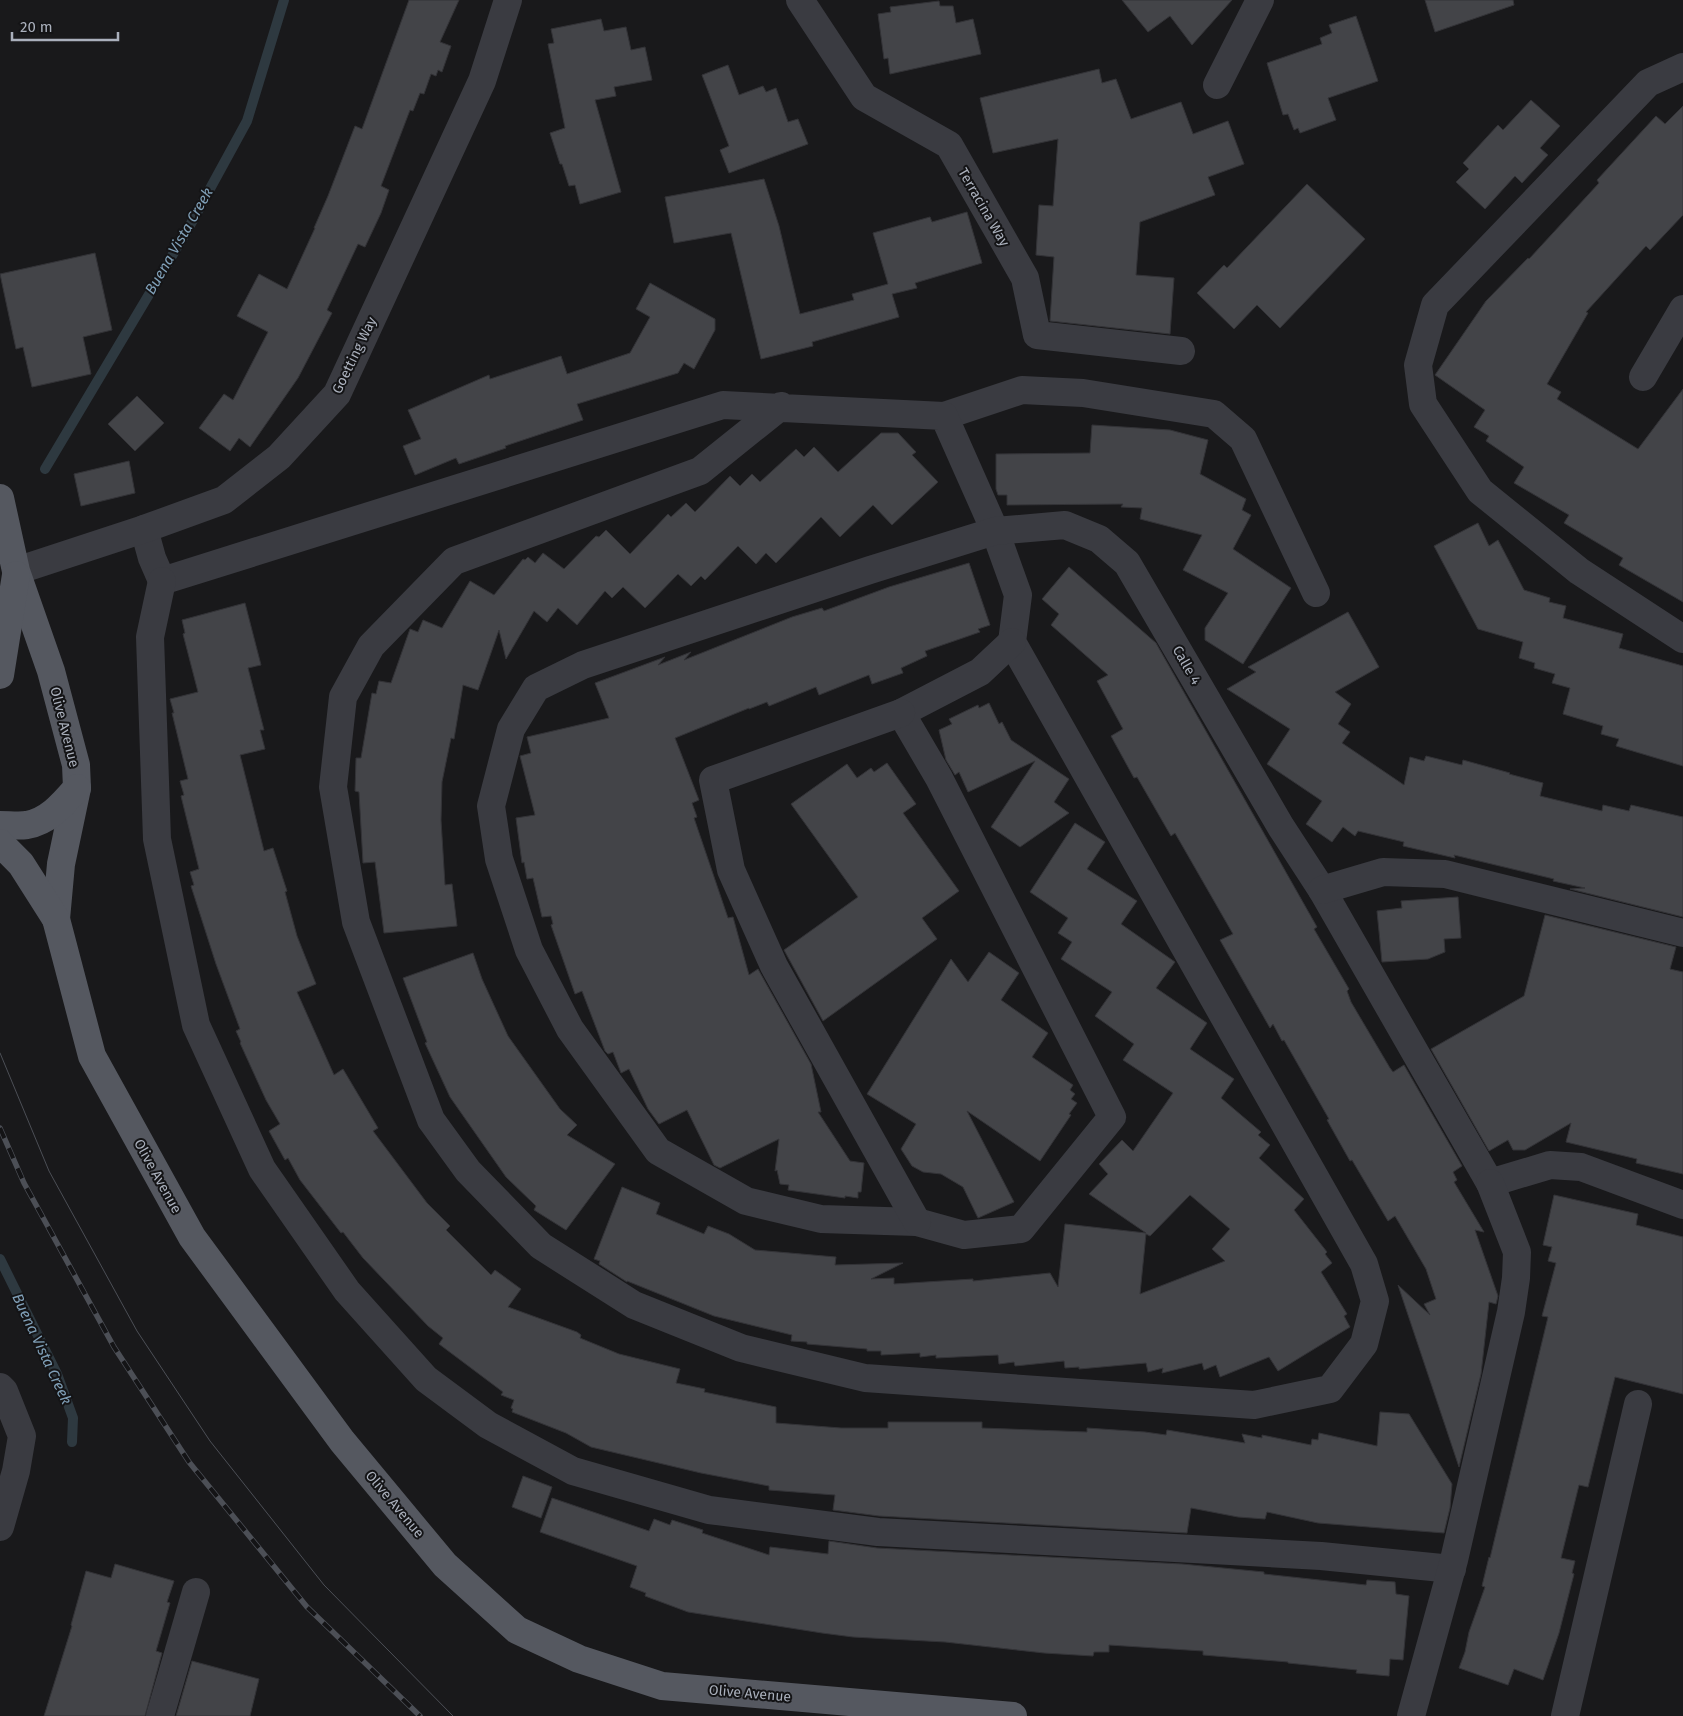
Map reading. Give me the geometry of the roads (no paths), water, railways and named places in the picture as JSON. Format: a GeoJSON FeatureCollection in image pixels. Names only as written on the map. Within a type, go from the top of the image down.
{"type":"FeatureCollection","features":[{"type":"Feature","properties":{"kind":"main road","name":"Olive Avenue"},"geometry":{"type":"LineString","coordinates":[[0,498],[16,571],[51,671],[76,765],[77,788],[61,864],[56,919]]}},
{"type":"Feature","properties":{"kind":"main road","name":"Olive Avenue"},"geometry":{"type":"LineString","coordinates":[[0,676],[16,571]]}},
{"type":"Feature","properties":{"kind":"main road"},"geometry":{"type":"LineString","coordinates":[[0,825],[28,825],[44,819],[60,808],[77,788]]}},
{"type":"Feature","properties":{"kind":"main road","name":"Olive Avenue"},"geometry":{"type":"LineString","coordinates":[[0,842],[21,864],[56,919],[92,1056],[192,1237],[348,1448],[445,1565],[517,1630],[579,1659],[662,1686],[1014,1716]]}},
{"type":"Feature","properties":{"kind":"street","name":"Goetting Way"},"geometry":{"type":"LineString","coordinates":[[16,571],[144,529],[224,500],[279,457],[337,394],[482,81],[508,0]]}},
{"type":"Feature","properties":{"kind":"street","name":"Terracina Way"},"geometry":{"type":"LineString","coordinates":[[800,0],[864,97],[949,145],[1025,278],[1037,335],[1181,351]]}},
{"type":"Feature","properties":{"kind":"street"},"geometry":{"type":"LineString","coordinates":[[1217,85],[1260,0]]}},
{"type":"Feature","properties":{"kind":"street"},"geometry":{"type":"LineString","coordinates":[[1683,67],[1648,83],[1435,305],[1418,365],[1423,404],[1480,491],[1579,571],[1683,639]]}},
{"type":"Feature","properties":{"kind":"street"},"geometry":{"type":"LineString","coordinates":[[1643,377],[1683,309]]}},
{"type":"Feature","properties":{"kind":"street"},"geometry":{"type":"LineString","coordinates":[[162,580],[723,404],[944,416],[1022,390],[1083,393],[1214,414],[1243,439],[1316,593]]}},
{"type":"Feature","properties":{"kind":"street"},"geometry":{"type":"LineString","coordinates":[[781,406],[700,471],[454,561],[370,646],[343,697],[333,787],[356,922],[431,1120],[468,1171],[541,1246],[634,1305],[741,1348],[865,1378],[1254,1405],[1330,1389],[1364,1344],[1375,1301],[1364,1264],[1012,642],[1018,594],[995,531],[944,416]]}},
{"type":"Feature","properties":{"kind":"street","name":"Calle 4"},"geometry":{"type":"LineString","coordinates":[[901,713],[940,778],[1112,1117],[1021,1229],[964,1235],[917,1222],[821,1219],[746,1201],[658,1150],[570,1029],[528,950],[499,859],[491,806],[511,728],[536,688],[583,665],[870,570],[995,531],[1065,525],[1098,539],[1127,563],[1281,827],[1322,890],[1490,1183],[1518,1252],[1511,1312],[1452,1569],[1411,1716]]}},
{"type":"Feature","properties":{"kind":"street"},"geometry":{"type":"LineString","coordinates":[[144,529],[152,558],[162,580],[150,637],[158,839],[196,1026],[262,1169],[347,1291],[426,1379],[488,1425],[573,1471],[709,1510],[878,1532],[1321,1556],[1452,1569]]}},
{"type":"Feature","properties":{"kind":"street"},"geometry":{"type":"LineString","coordinates":[[917,1222],[774,966],[731,870],[713,780],[901,713],[980,672],[1012,642]]}},
{"type":"Feature","properties":{"kind":"street"},"geometry":{"type":"LineString","coordinates":[[1322,890],[1383,872],[1445,874],[1683,933]]}},
{"type":"Feature","properties":{"kind":"street"},"geometry":{"type":"LineString","coordinates":[[1490,1183],[1550,1166],[1581,1167],[1683,1205]]}},
{"type":"Feature","properties":{"kind":"street"},"geometry":{"type":"LineString","coordinates":[[0,1387],[4,1391],[22,1436],[16,1471],[0,1527]]}},
{"type":"Feature","properties":{"kind":"street"},"geometry":{"type":"LineString","coordinates":[[1565,1716],[1638,1404]]}},
{"type":"Feature","properties":{"kind":"street"},"geometry":{"type":"LineString","coordinates":[[160,1716],[196,1592]]}},
{"type":"Feature","properties":{"kind":"waterway","name":"Buena Vista Creek"},"geometry":{"type":"LineString","coordinates":[[45,469],[188,229],[247,121],[284,0]]}},
{"type":"Feature","properties":{"kind":"waterway","name":"Buena Vista Creek"},"geometry":{"type":"LineString","coordinates":[[0,1259],[57,1374],[73,1418],[72,1442]]}},
{"type":"Feature","properties":{"kind":"tram line"},"geometry":{"type":"LineString","coordinates":[[0,1053],[49,1171],[137,1331],[210,1441],[324,1585],[453,1716]]}},
{"type":"Feature","properties":{"kind":"railway"},"geometry":{"type":"LineString","coordinates":[[0,1128],[24,1183],[114,1347],[189,1462],[307,1607],[420,1716]]}}]}
